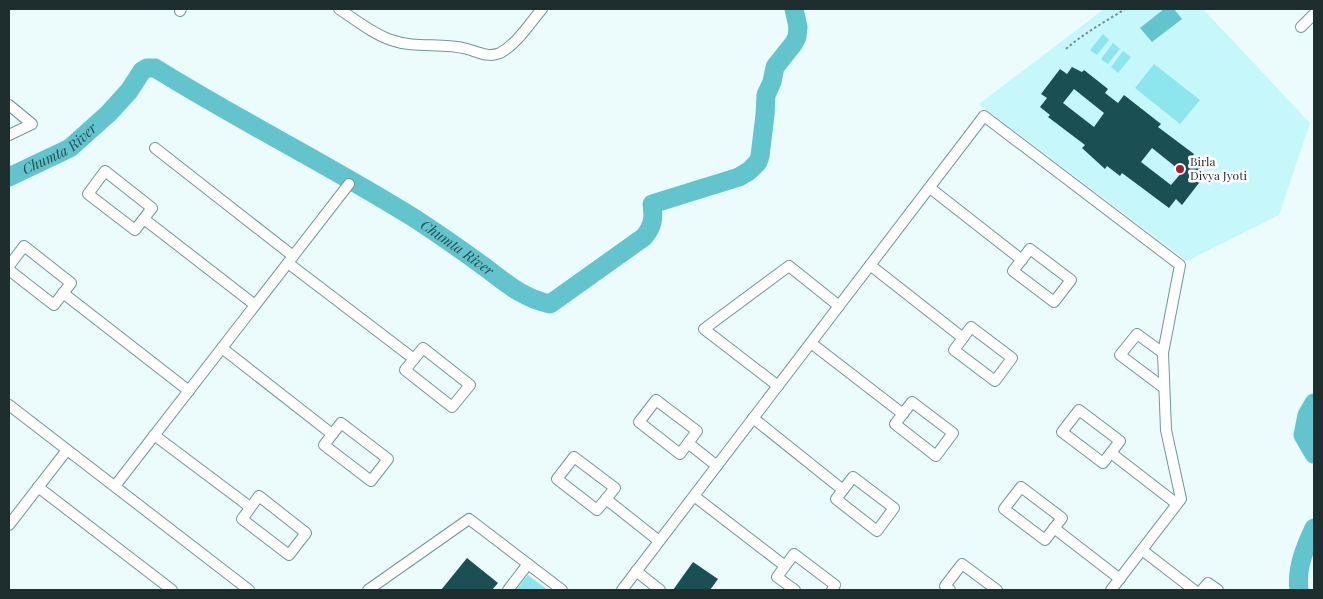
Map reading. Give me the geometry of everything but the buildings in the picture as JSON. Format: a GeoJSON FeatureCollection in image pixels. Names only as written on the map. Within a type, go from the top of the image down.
{"type":"FeatureCollection","features":[{"type":"Feature","properties":{"kind":"street"},"geometry":{"type":"LineString","coordinates":[[339,9],[392,41],[422,45],[454,46],[490,55],[500,52],[512,44],[542,9]]}},
{"type":"Feature","properties":{"kind":"street"},"geometry":{"type":"LineString","coordinates":[[1301,26],[1314,14]]}},
{"type":"Feature","properties":{"kind":"street"},"geometry":{"type":"LineString","coordinates":[[9,105],[32,124],[9,135]]}},
{"type":"Feature","properties":{"kind":"street"},"geometry":{"type":"LineString","coordinates":[[622,590],[984,116],[1180,265],[1163,353],[1166,430],[1181,499],[1111,590]]}},
{"type":"Feature","properties":{"kind":"street"},"geometry":{"type":"LineString","coordinates":[[155,148],[290,260],[414,359]]}},
{"type":"Feature","properties":{"kind":"street"},"geometry":{"type":"LineString","coordinates":[[105,171],[152,208],[144,219],[135,230],[88,194],[105,171]]}},
{"type":"Feature","properties":{"kind":"street"},"geometry":{"type":"LineString","coordinates":[[114,486],[349,184]]}},
{"type":"Feature","properties":{"kind":"street"},"geometry":{"type":"LineString","coordinates":[[930,188],[1022,260]]}},
{"type":"Feature","properties":{"kind":"street"},"geometry":{"type":"LineString","coordinates":[[144,219],[255,305]]}},
{"type":"Feature","properties":{"kind":"street"},"geometry":{"type":"LineString","coordinates":[[9,266],[24,246],[71,283],[54,305],[9,270]]}},
{"type":"Feature","properties":{"kind":"street"},"geometry":{"type":"LineString","coordinates":[[1030,249],[1071,280],[1054,302],[1013,271],[1022,260],[1030,249]]}},
{"type":"Feature","properties":{"kind":"street"},"geometry":{"type":"LineString","coordinates":[[778,386],[704,329],[789,266],[839,306]]}},
{"type":"Feature","properties":{"kind":"street"},"geometry":{"type":"LineString","coordinates":[[870,266],[963,338]]}},
{"type":"Feature","properties":{"kind":"street"},"geometry":{"type":"LineString","coordinates":[[63,293],[189,391]]}},
{"type":"Feature","properties":{"kind":"street"},"geometry":{"type":"LineString","coordinates":[[971,327],[1012,358],[995,381],[954,350],[963,338],[971,327]]}},
{"type":"Feature","properties":{"kind":"street"},"geometry":{"type":"LineString","coordinates":[[1163,353],[1137,334],[1120,355],[1164,388]]}},
{"type":"Feature","properties":{"kind":"street"},"geometry":{"type":"LineString","coordinates":[[811,343],[903,414]]}},
{"type":"Feature","properties":{"kind":"street"},"geometry":{"type":"LineString","coordinates":[[222,348],[332,434]]}},
{"type":"Feature","properties":{"kind":"street"},"geometry":{"type":"LineString","coordinates":[[423,348],[470,385],[452,407],[405,370],[414,359],[423,348]]}},
{"type":"Feature","properties":{"kind":"street"},"geometry":{"type":"LineString","coordinates":[[656,400],[697,431],[688,443],[680,454],[639,422],[656,400]]}},
{"type":"Feature","properties":{"kind":"street"},"geometry":{"type":"LineString","coordinates":[[912,402],[953,433],[936,456],[895,424],[903,414],[912,402]]}},
{"type":"Feature","properties":{"kind":"street"},"geometry":{"type":"LineString","coordinates":[[9,405],[249,590]]}},
{"type":"Feature","properties":{"kind":"street"},"geometry":{"type":"LineString","coordinates":[[1079,410],[1120,441],[1111,452],[1103,464],[1062,432],[1079,410]]}},
{"type":"Feature","properties":{"kind":"street"},"geometry":{"type":"LineString","coordinates":[[753,418],[843,490]]}},
{"type":"Feature","properties":{"kind":"street"},"geometry":{"type":"LineString","coordinates":[[341,423],[388,459],[370,481],[324,445],[332,434],[341,423]]}},
{"type":"Feature","properties":{"kind":"street"},"geometry":{"type":"LineString","coordinates":[[154,435],[250,507]]}},
{"type":"Feature","properties":{"kind":"street"},"geometry":{"type":"LineString","coordinates":[[688,443],[717,466]]}},
{"type":"Feature","properties":{"kind":"street"},"geometry":{"type":"LineString","coordinates":[[9,525],[67,450]]}},
{"type":"Feature","properties":{"kind":"street"},"geometry":{"type":"LineString","coordinates":[[1111,452],[1177,504]]}},
{"type":"Feature","properties":{"kind":"street"},"geometry":{"type":"LineString","coordinates":[[574,457],[614,488],[606,500],[597,510],[556,479],[574,457]]}},
{"type":"Feature","properties":{"kind":"street"},"geometry":{"type":"LineString","coordinates":[[853,477],[894,508],[877,531],[836,499],[843,490],[853,477]]}},
{"type":"Feature","properties":{"kind":"street"},"geometry":{"type":"LineString","coordinates":[[38,487],[172,590]]}},
{"type":"Feature","properties":{"kind":"street"},"geometry":{"type":"LineString","coordinates":[[1021,487],[1062,518],[1054,528],[1045,540],[1004,509],[1021,487]]}},
{"type":"Feature","properties":{"kind":"street"},"geometry":{"type":"LineString","coordinates":[[259,496],[306,533],[289,555],[242,519],[250,507],[259,496]]}},
{"type":"Feature","properties":{"kind":"street"},"geometry":{"type":"LineString","coordinates":[[694,496],[785,566]]}},
{"type":"Feature","properties":{"kind":"street"},"geometry":{"type":"LineString","coordinates":[[606,500],[660,541]]}},
{"type":"Feature","properties":{"kind":"street"},"geometry":{"type":"LineString","coordinates":[[368,590],[470,519],[562,590]]}},
{"type":"Feature","properties":{"kind":"street"},"geometry":{"type":"LineString","coordinates":[[1054,528],[1120,579]]}},
{"type":"Feature","properties":{"kind":"street"},"geometry":{"type":"LineString","coordinates":[[1142,550],[1194,590]]}},
{"type":"Feature","properties":{"kind":"street"},"geometry":{"type":"LineString","coordinates":[[795,590],[777,577],[794,554],[835,585],[832,590]]}},
{"type":"Feature","properties":{"kind":"street"},"geometry":{"type":"LineString","coordinates":[[508,590],[528,564]]}},
{"type":"Feature","properties":{"kind":"street"},"geometry":{"type":"LineString","coordinates":[[950,590],[945,586],[962,564],[996,590]]}},
{"type":"Feature","properties":{"kind":"street"},"geometry":{"type":"LineString","coordinates":[[636,572],[660,590]]}},
{"type":"Feature","properties":{"kind":"street"},"geometry":{"type":"LineString","coordinates":[[1202,590],[1208,583],[1218,590]]}},
{"type":"Feature","properties":{"kind":"path"},"geometry":{"type":"LineString","coordinates":[[1066,49],[1083,34],[1103,24],[1125,9]]}},
{"type":"Feature","properties":{"kind":"shaded area","name":"Birla Divya Jyoti"},"geometry":{"type":"Polygon","coordinates":[[[1104,9],[1203,9],[1310,123],[1279,215],[1187,261],[979,104],[1104,9]]]}},
{"type":"Feature","properties":{"kind":"shaded area"},"geometry":{"type":"Polygon","coordinates":[[[1164,9],[1174,9],[1182,19],[1152,42],[1140,28],[1164,9]]]}},
{"type":"Feature","properties":{"kind":"shaded area"},"geometry":{"type":"Polygon","coordinates":[[[1103,34],[1109,40],[1097,55],[1090,50],[1103,34]]]}},
{"type":"Feature","properties":{"kind":"shaded area"},"geometry":{"type":"Polygon","coordinates":[[[1113,43],[1120,49],[1108,64],[1101,59],[1113,43]]]}},
{"type":"Feature","properties":{"kind":"shaded area"},"geometry":{"type":"Polygon","coordinates":[[[1123,51],[1131,57],[1118,73],[1111,67],[1123,51]]]}},
{"type":"Feature","properties":{"kind":"shaded area"},"geometry":{"type":"Polygon","coordinates":[[[1154,64],[1200,100],[1180,124],[1135,88],[1154,64]]]}},
{"type":"Feature","properties":{"kind":"shaded area"},"geometry":{"type":"Polygon","coordinates":[[[528,575],[548,590],[516,590],[528,575]]]}},
{"type":"Feature","properties":{"kind":"waterway","name":"Chumta River"},"geometry":{"type":"LineString","coordinates":[[9,177],[70,148],[109,113],[129,91],[142,71],[147,68],[155,68],[414,218],[522,294],[550,304],[644,237],[652,222],[652,204],[739,177],[758,162],[766,95],[772,82],[775,67],[797,37],[798,27],[794,9]]}},
{"type":"Feature","properties":{"kind":"waterway"},"geometry":{"type":"LineString","coordinates":[[1314,403],[1307,415],[1303,435],[1314,454]]}},
{"type":"Feature","properties":{"kind":"waterway"},"geometry":{"type":"LineString","coordinates":[[1299,590],[1300,566],[1314,528]]}},
{"type":"Feature","properties":{"kind":"place","name":"Birla Divya Jyoti"},"geometry":{"type":"Point","coordinates":[1180,169]}}]}
